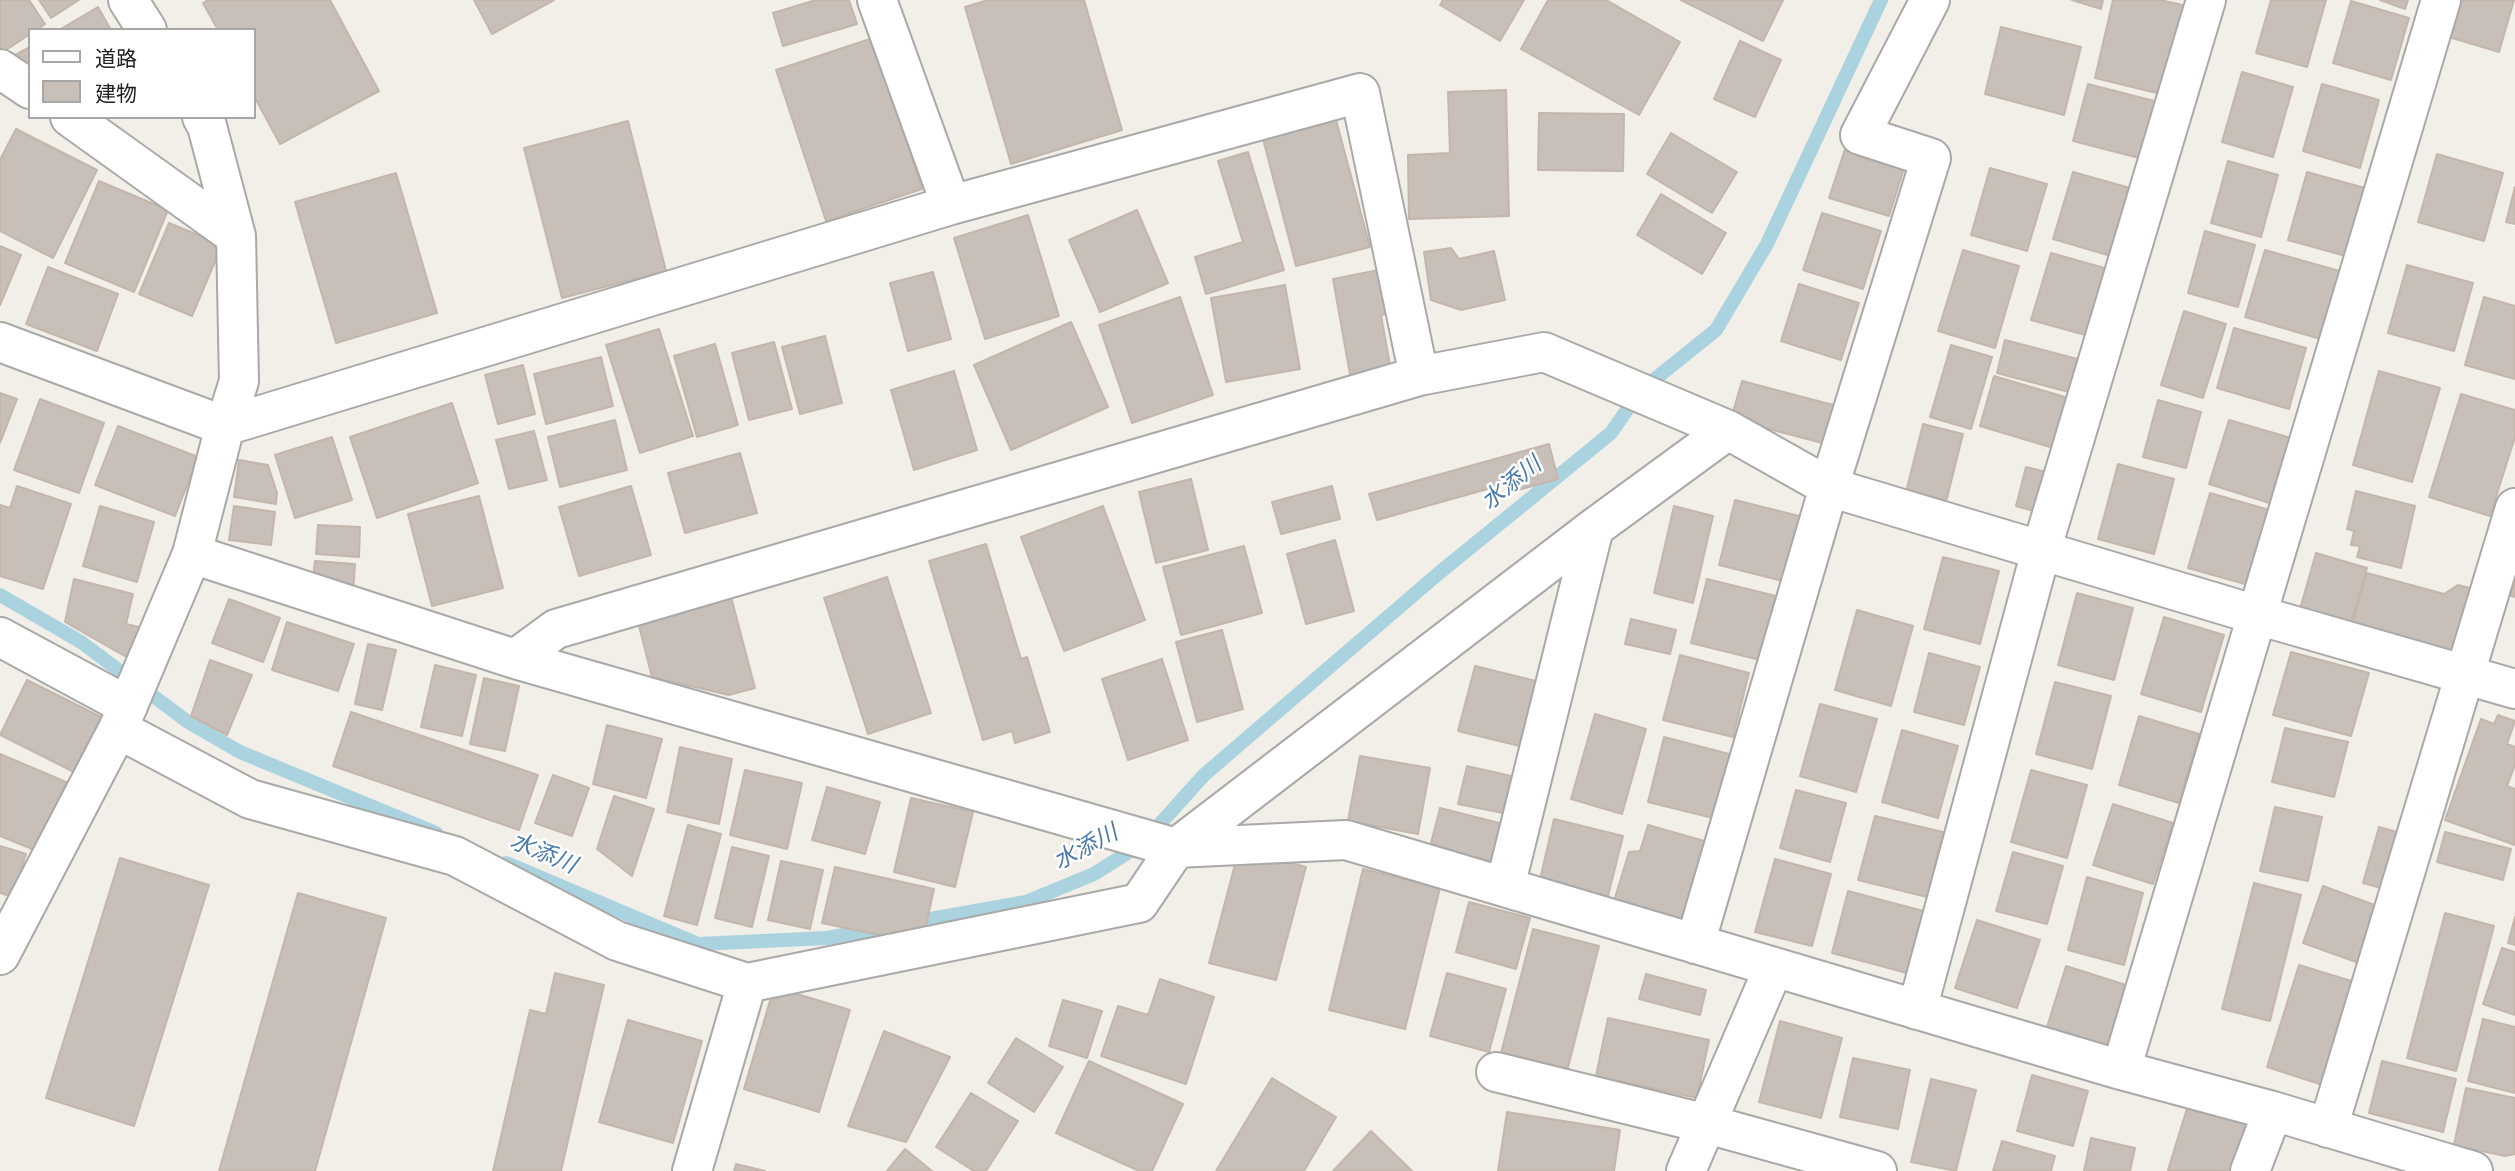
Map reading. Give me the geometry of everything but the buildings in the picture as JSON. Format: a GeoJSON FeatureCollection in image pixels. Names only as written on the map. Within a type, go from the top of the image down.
{"type":"FeatureCollection","features":[{"type":"Feature","properties":{"kind":"street"},"geometry":{"type":"LineString","coordinates":[[128,0],[146,28]]}},
{"type":"Feature","properties":{"kind":"street"},"geometry":{"type":"LineString","coordinates":[[877,0],[951,205]]}},
{"type":"Feature","properties":{"kind":"street"},"geometry":{"type":"LineString","coordinates":[[1695,944],[1829,487],[1931,158],[1860,135],[1930,0]]}},
{"type":"Feature","properties":{"kind":"street"},"geometry":{"type":"LineString","coordinates":[[1917,1010],[2041,551],[2206,0]]}},
{"type":"Feature","properties":{"kind":"street"},"geometry":{"type":"LineString","coordinates":[[2121,1070],[2441,0]]}},
{"type":"Feature","properties":{"kind":"street"},"geometry":{"type":"LineString","coordinates":[[0,69],[28,88]]}},
{"type":"Feature","properties":{"kind":"street"},"geometry":{"type":"LineString","coordinates":[[0,342],[225,426],[951,205],[1360,93],[1419,376]]}},
{"type":"Feature","properties":{"kind":"street"},"geometry":{"type":"LineString","coordinates":[[73,119],[236,236]]}},
{"type":"Feature","properties":{"kind":"street"},"geometry":{"type":"LineString","coordinates":[[0,955],[123,717],[192,554],[239,381],[236,236],[203,119]]}},
{"type":"Feature","properties":{"kind":"street"},"geometry":{"type":"LineString","coordinates":[[515,659],[556,629],[1419,376],[1545,352],[1728,430],[1829,487],[2515,689]]}},
{"type":"Feature","properties":{"kind":"street"},"geometry":{"type":"LineString","coordinates":[[0,637],[250,799],[455,856],[617,941],[747,983],[1139,903],[1177,848],[1594,528],[1728,430]]}},
{"type":"Feature","properties":{"kind":"street"},"geometry":{"type":"LineString","coordinates":[[2328,1128],[2515,508]]}},
{"type":"Feature","properties":{"kind":"street"},"geometry":{"type":"LineString","coordinates":[[1505,887],[1594,528]]}},
{"type":"Feature","properties":{"kind":"street"},"geometry":{"type":"LineString","coordinates":[[192,554],[515,659],[1177,848],[1346,840],[2121,1070],[2273,1111],[2473,1171]]}},
{"type":"Feature","properties":{"kind":"street"},"geometry":{"type":"LineString","coordinates":[[1686,1171],[1774,967]]}},
{"type":"Feature","properties":{"kind":"street"},"geometry":{"type":"LineString","coordinates":[[692,1171],[747,983]]}},
{"type":"Feature","properties":{"kind":"street"},"geometry":{"type":"LineString","coordinates":[[1496,1072],[1707,1124],[1877,1171]]}},
{"type":"Feature","properties":{"kind":"street"},"geometry":{"type":"LineString","coordinates":[[2250,1171],[2273,1111]]}},
{"type":"Feature","properties":{"kind":"waterway","name":"水添川"},"geometry":{"type":"LineString","coordinates":[[908,923],[1026,902],[1094,874],[1143,843],[1204,775],[1439,573],[1611,433],[1640,391],[1716,330],[1767,244],[1881,0]]}},
{"type":"Feature","properties":{"kind":"waterway","name":"水添川"},"geometry":{"type":"LineString","coordinates":[[0,595],[81,642],[188,722],[240,752],[436,833]]}},
{"type":"Feature","properties":{"kind":"waterway","name":"水添川"},"geometry":{"type":"LineString","coordinates":[[506,863],[698,944],[827,938],[881,928]]}}]}
